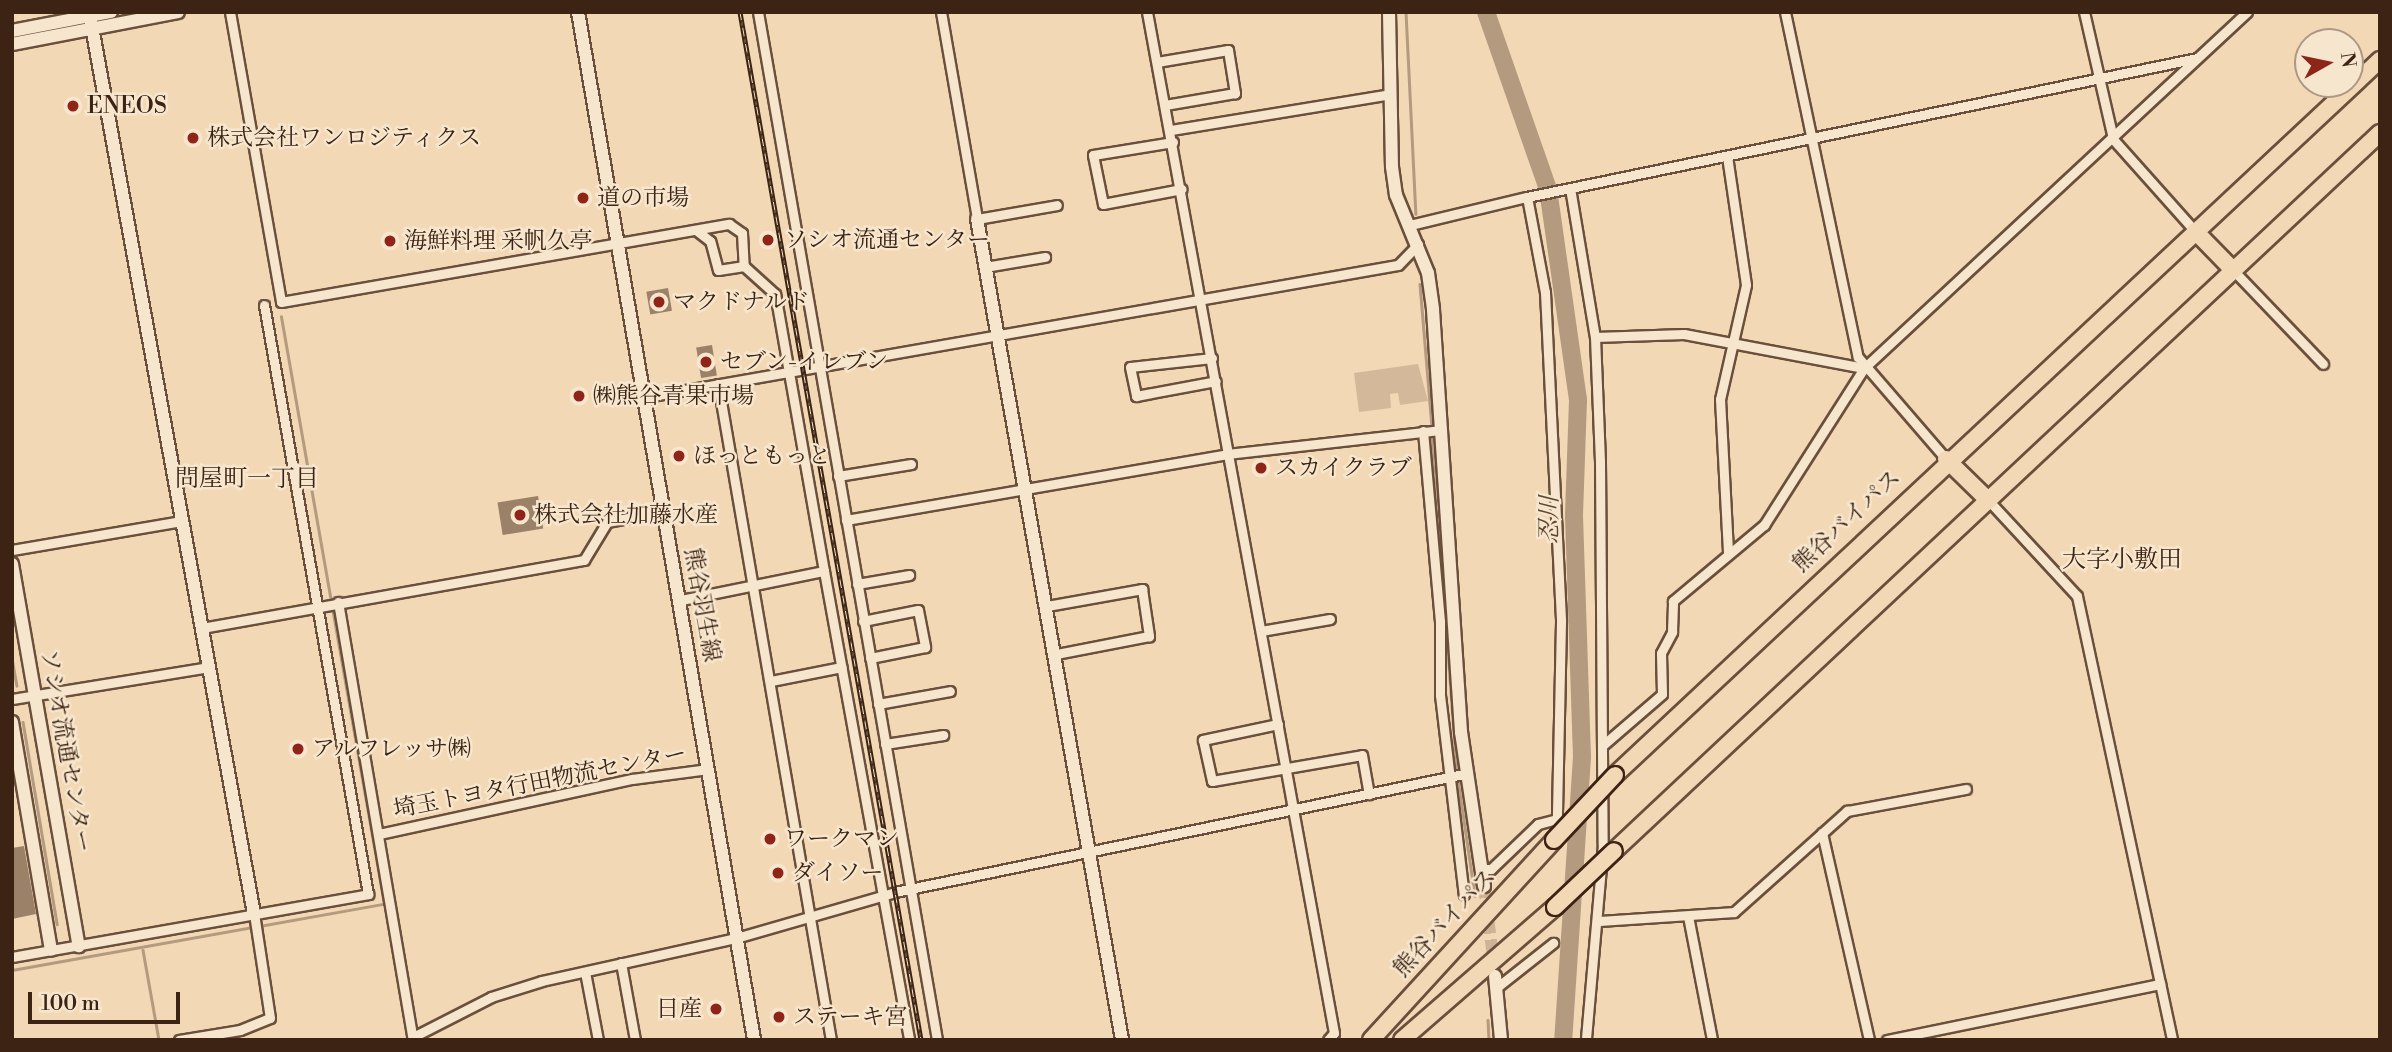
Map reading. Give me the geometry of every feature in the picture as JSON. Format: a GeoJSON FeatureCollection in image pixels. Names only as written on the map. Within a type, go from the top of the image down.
{"type":"FeatureCollection","features":[{"type":"Feature","properties":{"kind":"highway","name":"熊谷バイパス"},"geometry":{"type":"LineString","coordinates":[[1371,1040],[1615,775],[1946,459],[2380,60]]}},
{"type":"Feature","properties":{"kind":"highway"},"geometry":{"type":"LineString","coordinates":[[1402,1040],[1555,907],[2380,133]]}},
{"type":"Feature","properties":{"kind":"highway"},"geometry":{"type":"LineString","coordinates":[[2195,231],[2233,270]]}},
{"type":"Feature","properties":{"kind":"highway"},"geometry":{"type":"LineString","coordinates":[[1946,459],[1989,501]]}},
{"type":"Feature","properties":{"kind":"street"},"geometry":{"type":"LineString","coordinates":[[12,31],[111,12]]}},
{"type":"Feature","properties":{"kind":"street"},"geometry":{"type":"LineString","coordinates":[[12,44],[178,12]]}},
{"type":"Feature","properties":{"kind":"street"},"geometry":{"type":"LineString","coordinates":[[230,12],[281,302],[696,230],[737,226],[744,266],[775,293],[908,1040]]}},
{"type":"Feature","properties":{"kind":"street","name":"熊谷羽生線"},"geometry":{"type":"LineString","coordinates":[[578,12],[681,600],[754,1040]]}},
{"type":"Feature","properties":{"kind":"street"},"geometry":{"type":"LineString","coordinates":[[758,12],[937,1040]]}},
{"type":"Feature","properties":{"kind":"street"},"geometry":{"type":"LineString","coordinates":[[941,12],[1122,1040]]}},
{"type":"Feature","properties":{"kind":"street"},"geometry":{"type":"LineString","coordinates":[[1147,12],[1182,189],[1227,454],[1295,810],[1334,1032],[1328,1040]]}},
{"type":"Feature","properties":{"kind":"street"},"geometry":{"type":"LineString","coordinates":[[1389,12],[1393,176],[1418,244],[1433,310],[1432,431],[1459,775],[1464,895]]}},
{"type":"Feature","properties":{"kind":"street"},"geometry":{"type":"LineString","coordinates":[[1785,12],[1809,140],[1864,368],[1946,459]]}},
{"type":"Feature","properties":{"kind":"street"},"geometry":{"type":"LineString","coordinates":[[2084,12],[2113,139],[2195,231]]}},
{"type":"Feature","properties":{"kind":"street"},"geometry":{"type":"LineString","coordinates":[[1603,745],[1662,694],[1661,653],[1672,632],[1673,601],[1728,552],[1764,525],[1864,368],[2247,12]]}},
{"type":"Feature","properties":{"kind":"street"},"geometry":{"type":"LineString","coordinates":[[90,16],[272,1011],[241,1035],[179,1040]]}},
{"type":"Feature","properties":{"kind":"street"},"geometry":{"type":"LineString","coordinates":[[1157,62],[1228,50],[1235,93],[1166,105]]}},
{"type":"Feature","properties":{"kind":"street"},"geometry":{"type":"LineString","coordinates":[[1410,225],[1527,197],[1809,140],[2097,75],[2199,58]]}},
{"type":"Feature","properties":{"kind":"street"},"geometry":{"type":"LineString","coordinates":[[1171,130],[1391,94]]}},
{"type":"Feature","properties":{"kind":"street"},"geometry":{"type":"LineString","coordinates":[[1173,142],[1093,156],[1103,204],[1182,189]]}},
{"type":"Feature","properties":{"kind":"street"},"geometry":{"type":"LineString","coordinates":[[1727,156],[1746,285],[1720,399],[1728,552]]}},
{"type":"Feature","properties":{"kind":"street"},"geometry":{"type":"LineString","coordinates":[[1570,188],[1595,337],[1603,745],[1600,921],[1586,1040]]}},
{"type":"Feature","properties":{"kind":"street"},"geometry":{"type":"LineString","coordinates":[[1482,869],[1491,869],[1538,824],[1557,819],[1561,622],[1553,369],[1527,197]]}},
{"type":"Feature","properties":{"kind":"street"},"geometry":{"type":"LineString","coordinates":[[977,219],[1057,205]]}},
{"type":"Feature","properties":{"kind":"street"},"geometry":{"type":"LineString","coordinates":[[696,230],[710,241],[718,270],[744,266]]}},
{"type":"Feature","properties":{"kind":"street"},"geometry":{"type":"LineString","coordinates":[[646,397],[1398,265],[1418,244]]}},
{"type":"Feature","properties":{"kind":"street"},"geometry":{"type":"LineString","coordinates":[[985,267],[1045,257]]}},
{"type":"Feature","properties":{"kind":"street"},"geometry":{"type":"LineString","coordinates":[[2233,270],[2323,364]]}},
{"type":"Feature","properties":{"kind":"street"},"geometry":{"type":"LineString","coordinates":[[12,957],[368,894],[264,305]]}},
{"type":"Feature","properties":{"kind":"street"},"geometry":{"type":"LineString","coordinates":[[1595,337],[1684,334],[1864,368]]}},
{"type":"Feature","properties":{"kind":"street"},"geometry":{"type":"LineString","coordinates":[[1212,358],[1130,367],[1136,396],[1216,381]]}},
{"type":"Feature","properties":{"kind":"street"},"geometry":{"type":"LineString","coordinates":[[718,384],[831,1040]]}},
{"type":"Feature","properties":{"kind":"street"},"geometry":{"type":"LineString","coordinates":[[1432,431],[1459,775],[1485,886]]}},
{"type":"Feature","properties":{"kind":"street"},"geometry":{"type":"LineString","coordinates":[[846,520],[1227,454],[1432,431]]}},
{"type":"Feature","properties":{"kind":"street"},"geometry":{"type":"LineString","coordinates":[[838,476],[911,464]]}},
{"type":"Feature","properties":{"kind":"street"},"geometry":{"type":"LineString","coordinates":[[1989,501],[2077,596],[2172,1040]]}},
{"type":"Feature","properties":{"kind":"street"},"geometry":{"type":"LineString","coordinates":[[202,628],[319,605],[584,560],[607,522],[665,511]]}},
{"type":"Feature","properties":{"kind":"street"},"geometry":{"type":"LineString","coordinates":[[12,550],[182,521]]}},
{"type":"Feature","properties":{"kind":"street","name":"ソシオ流通センター"},"geometry":{"type":"LineString","coordinates":[[12,564],[79,946]]}},
{"type":"Feature","properties":{"kind":"street"},"geometry":{"type":"LineString","coordinates":[[681,600],[824,571]]}},
{"type":"Feature","properties":{"kind":"street"},"geometry":{"type":"LineString","coordinates":[[857,584],[908,575]]}},
{"type":"Feature","properties":{"kind":"street"},"geometry":{"type":"LineString","coordinates":[[1047,606],[1142,589],[1149,636],[1056,654]]}},
{"type":"Feature","properties":{"kind":"street"},"geometry":{"type":"LineString","coordinates":[[338,602],[413,1038],[491,997],[621,963],[736,938],[911,889],[1459,775]]}},
{"type":"Feature","properties":{"kind":"street"},"geometry":{"type":"LineString","coordinates":[[863,621],[918,610],[925,647],[870,658]]}},
{"type":"Feature","properties":{"kind":"street"},"geometry":{"type":"LineString","coordinates":[[1261,631],[1330,620]]}},
{"type":"Feature","properties":{"kind":"street"},"geometry":{"type":"LineString","coordinates":[[12,699],[209,667]]}},
{"type":"Feature","properties":{"kind":"street"},"geometry":{"type":"LineString","coordinates":[[771,681],[842,667]]}},
{"type":"Feature","properties":{"kind":"street"},"geometry":{"type":"LineString","coordinates":[[878,704],[950,691]]}},
{"type":"Feature","properties":{"kind":"street"},"geometry":{"type":"LineString","coordinates":[[12,722],[51,950]]}},
{"type":"Feature","properties":{"kind":"street"},"geometry":{"type":"LineString","coordinates":[[1278,724],[1203,740],[1212,781],[1362,755],[1369,794]]}},
{"type":"Feature","properties":{"kind":"street"},"geometry":{"type":"LineString","coordinates":[[885,744],[943,735]]}},
{"type":"Feature","properties":{"kind":"street","name":"埼玉トヨタ行田物流センター"},"geometry":{"type":"LineString","coordinates":[[379,834],[632,779],[708,768]]}},
{"type":"Feature","properties":{"kind":"street"},"geometry":{"type":"LineString","coordinates":[[1600,921],[1734,912],[1847,811],[1966,789]]}},
{"type":"Feature","properties":{"kind":"street"},"geometry":{"type":"LineString","coordinates":[[1822,833],[1869,1040]]}},
{"type":"Feature","properties":{"kind":"street"},"geometry":{"type":"LineString","coordinates":[[1688,916],[1712,1040]]}},
{"type":"Feature","properties":{"kind":"street"},"geometry":{"type":"LineString","coordinates":[[1500,1040],[1496,982],[1553,943]]}},
{"type":"Feature","properties":{"kind":"street"},"geometry":{"type":"LineString","coordinates":[[621,963],[635,1040]]}},
{"type":"Feature","properties":{"kind":"street"},"geometry":{"type":"LineString","coordinates":[[585,972],[598,1040]]}},
{"type":"Feature","properties":{"kind":"street"},"geometry":{"type":"LineString","coordinates":[[1887,1040],[2160,984]]}},
{"type":"Feature","properties":{"kind":"shaded area"},"geometry":{"type":"Polygon","coordinates":[[[1418,364],[1428,401],[1400,405],[1398,393],[1390,394],[1391,408],[1359,412],[1354,373],[1418,364]]]}},
{"type":"Feature","properties":{"kind":"building","name":"マクドナルド"},"geometry":{"type":"Polygon","coordinates":[[[668,288],[672,311],[650,314],[646,292],[668,288]]]}},
{"type":"Feature","properties":{"kind":"building","name":"セブン-イレブン"},"geometry":{"type":"Polygon","coordinates":[[[712,345],[717,376],[701,378],[696,348],[712,345]]]}},
{"type":"Feature","properties":{"kind":"building","name":"株式会社加藤水産"},"geometry":{"type":"Polygon","coordinates":[[[538,496],[543,529],[503,535],[498,502],[538,496]]]}},
{"type":"Feature","properties":{"kind":"building"},"geometry":{"type":"Polygon","coordinates":[[[24,846],[36,914],[12,919],[12,848],[24,846]]]}},
{"type":"Feature","properties":{"kind":"waterway"},"geometry":{"type":"LineString","coordinates":[[1406,12],[1416,214]]}},
{"type":"Feature","properties":{"kind":"waterway","name":"忍川"},"geometry":{"type":"LineString","coordinates":[[1486,12],[1548,189],[1578,400],[1574,516],[1582,757],[1563,1040]]}},
{"type":"Feature","properties":{"kind":"waterway"},"geometry":{"type":"LineString","coordinates":[[1420,284],[1432,427]]}},
{"type":"Feature","properties":{"kind":"waterway"},"geometry":{"type":"LineString","coordinates":[[12,970],[384,904],[281,317]]}},
{"type":"Feature","properties":{"kind":"waterway"},"geometry":{"type":"LineString","coordinates":[[1432,433],[1457,772]]}},
{"type":"Feature","properties":{"kind":"waterway"},"geometry":{"type":"LineString","coordinates":[[12,658],[17,686]]}},
{"type":"Feature","properties":{"kind":"waterway"},"geometry":{"type":"LineString","coordinates":[[23,722],[57,924]]}},
{"type":"Feature","properties":{"kind":"waterway"},"geometry":{"type":"LineString","coordinates":[[1458,779],[1475,896]]}},
{"type":"Feature","properties":{"kind":"waterway"},"geometry":{"type":"LineString","coordinates":[[143,950],[159,1040]]}},
{"type":"Feature","properties":{"kind":"waterway"},"geometry":{"type":"LineString","coordinates":[[1488,1020],[1489,1040]]}},
{"type":"Feature","properties":{"kind":"tunnel"},"geometry":{"type":"LineString","coordinates":[[1484,886],[1494,965]]}},
{"type":"Feature","properties":{"kind":"railway"},"geometry":{"type":"LineString","coordinates":[[740,12],[921,1040]]}},
{"type":"Feature","properties":{"kind":"place","name":"ENEOS"},"geometry":{"type":"Point","coordinates":[73,106]}},
{"type":"Feature","properties":{"kind":"place","name":"株式会社ワンロジティクス"},"geometry":{"type":"Point","coordinates":[193,138]}},
{"type":"Feature","properties":{"kind":"place","name":"道の市場"},"geometry":{"type":"Point","coordinates":[583,198]}},
{"type":"Feature","properties":{"kind":"place","name":"ソシオ流通センター"},"geometry":{"type":"Point","coordinates":[768,240]}},
{"type":"Feature","properties":{"kind":"place","name":"海鮮料理 采帆久亭"},"geometry":{"type":"Point","coordinates":[390,241]}},
{"type":"Feature","properties":{"kind":"place","name":"マクドナルド"},"geometry":{"type":"Point","coordinates":[659,302]}},
{"type":"Feature","properties":{"kind":"place","name":"セブン-イレブン"},"geometry":{"type":"Point","coordinates":[706,362]}},
{"type":"Feature","properties":{"kind":"place","name":"㈱熊谷青果市場"},"geometry":{"type":"Point","coordinates":[579,396]}},
{"type":"Feature","properties":{"kind":"place","name":"ほっともっと"},"geometry":{"type":"Point","coordinates":[679,456]}},
{"type":"Feature","properties":{"kind":"place","name":"スカイクラブ"},"geometry":{"type":"Point","coordinates":[1261,468]}},
{"type":"Feature","properties":{"kind":"place","name":"株式会社加藤水産"},"geometry":{"type":"Point","coordinates":[520,515]}},
{"type":"Feature","properties":{"kind":"place","name":"アルフレッサ㈱"},"geometry":{"type":"Point","coordinates":[298,749]}},
{"type":"Feature","properties":{"kind":"place","name":"ワークマン"},"geometry":{"type":"Point","coordinates":[770,839]}},
{"type":"Feature","properties":{"kind":"place","name":"ダイソー"},"geometry":{"type":"Point","coordinates":[778,873]}},
{"type":"Feature","properties":{"kind":"place","name":"日産"},"geometry":{"type":"Point","coordinates":[716,1009]}},
{"type":"Feature","properties":{"kind":"place","name":"ステーキ宮"},"geometry":{"type":"Point","coordinates":[779,1017]}},
{"type":"Feature","properties":{"kind":"district","name":"問屋町一丁目"},"geometry":{"type":"Point","coordinates":[247,480]}},
{"type":"Feature","properties":{"kind":"district","name":"大字小敷田"},"geometry":{"type":"Point","coordinates":[2122,561]}}]}
